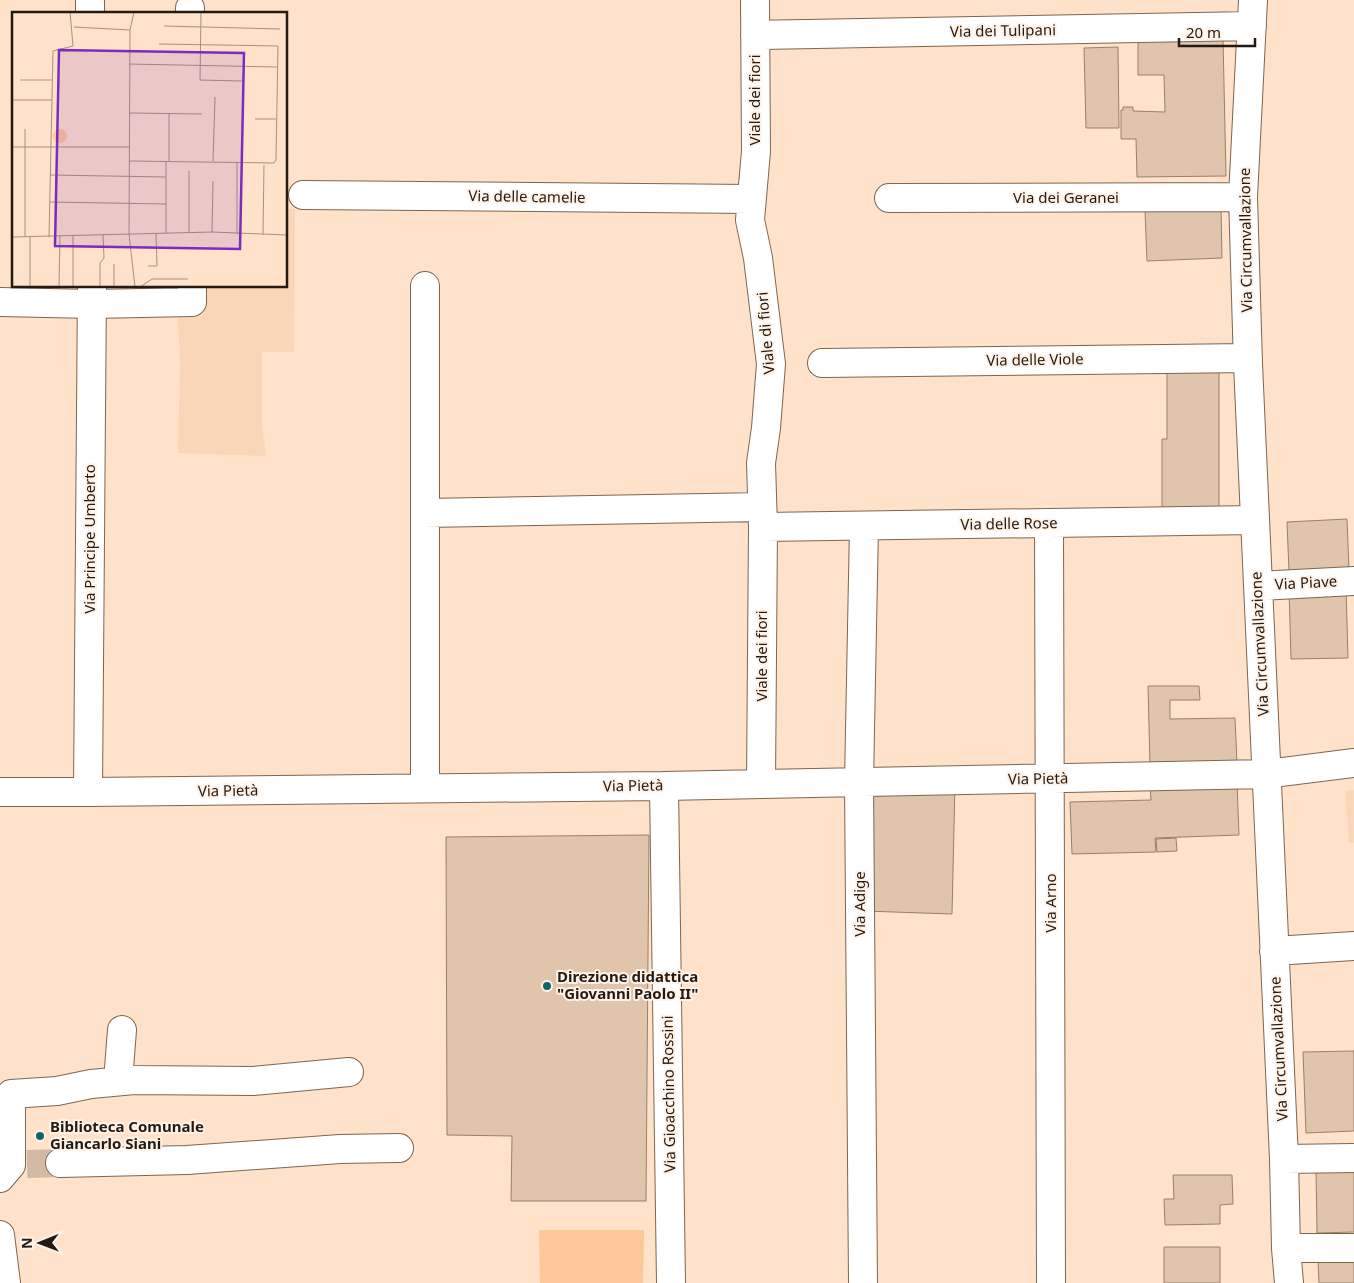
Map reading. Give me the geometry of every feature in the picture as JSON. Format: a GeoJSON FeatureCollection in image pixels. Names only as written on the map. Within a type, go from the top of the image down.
{"type":"FeatureCollection","features":[{"type":"Feature","properties":{"kind":"street","name":"Viale dei fiori"},"geometry":{"type":"LineString","coordinates":[[752,199],[756,151],[755,0]]}},
{"type":"Feature","properties":{"kind":"street","name":"Via dei Tulipani"},"geometry":{"type":"LineString","coordinates":[[754,35],[1252,11]]}},
{"type":"Feature","properties":{"kind":"street","name":"Via Circumvallazione"},"geometry":{"type":"LineString","coordinates":[[1252,11],[1243,197],[1248,358],[1289,1283]]}},
{"type":"Feature","properties":{"kind":"street","name":"Via delle camelie"},"geometry":{"type":"LineString","coordinates":[[303,194],[752,199]]}},
{"type":"Feature","properties":{"kind":"street","name":"Via dei Geranei"},"geometry":{"type":"LineString","coordinates":[[889,198],[1243,197]]}},
{"type":"Feature","properties":{"kind":"street","name":"Viale di fiori"},"geometry":{"type":"LineString","coordinates":[[752,199],[750,220],[758,258],[771,364],[761,463],[762,517]]}},
{"type":"Feature","properties":{"kind":"street"},"geometry":{"type":"LineString","coordinates":[[425,286],[425,788]]}},
{"type":"Feature","properties":{"kind":"street"},"geometry":{"type":"LineString","coordinates":[[0,302],[92,295],[192,302],[192,288]]}},
{"type":"Feature","properties":{"kind":"street","name":"Via Principe Umberto"},"geometry":{"type":"LineString","coordinates":[[88,792],[92,295]]}},
{"type":"Feature","properties":{"kind":"street","name":"Via delle Viole"},"geometry":{"type":"LineString","coordinates":[[822,363],[1248,358]]}},
{"type":"Feature","properties":{"kind":"street","name":"Via delle Rose"},"geometry":{"type":"LineString","coordinates":[[425,513],[762,517],[864,526],[1255,520]]}},
{"type":"Feature","properties":{"kind":"street","name":"Viale dei fiori"},"geometry":{"type":"LineString","coordinates":[[761,784],[762,517]]}},
{"type":"Feature","properties":{"kind":"street","name":"Via Arno"},"geometry":{"type":"LineString","coordinates":[[1049,523],[1051,1283]]}},
{"type":"Feature","properties":{"kind":"street","name":"Via Adige"},"geometry":{"type":"LineString","coordinates":[[863,1283],[859,782],[864,526]]}},
{"type":"Feature","properties":{"kind":"street","name":"Via Piave"},"geometry":{"type":"LineString","coordinates":[[1258,586],[1354,581]]}},
{"type":"Feature","properties":{"kind":"street","name":"Via Pietà"},"geometry":{"type":"LineString","coordinates":[[0,792],[664,786],[1266,774],[1354,763]]}},
{"type":"Feature","properties":{"kind":"street","name":"Via Gioacchino Rossini"},"geometry":{"type":"LineString","coordinates":[[664,786],[671,1283]]}},
{"type":"Feature","properties":{"kind":"street"},"geometry":{"type":"LineString","coordinates":[[1274,951],[1354,946]]}},
{"type":"Feature","properties":{"kind":"street"},"geometry":{"type":"LineString","coordinates":[[118,1081],[122,1030]]}},
{"type":"Feature","properties":{"kind":"street"},"geometry":{"type":"LineString","coordinates":[[12,1169],[11,1094],[57,1091],[118,1081],[253,1081],[349,1072]]}},
{"type":"Feature","properties":{"kind":"street"},"geometry":{"type":"LineString","coordinates":[[60,1163],[187,1160],[399,1148]]}},
{"type":"Feature","properties":{"kind":"street"},"geometry":{"type":"LineString","coordinates":[[1284,1159],[1354,1158]]}},
{"type":"Feature","properties":{"kind":"street"},"geometry":{"type":"LineString","coordinates":[[0,1235],[6,1283]]}},
{"type":"Feature","properties":{"kind":"street"},"geometry":{"type":"LineString","coordinates":[[1286,1248],[1354,1248]]}},
{"type":"Feature","properties":{"kind":"shaded area"},"geometry":{"type":"Polygon","coordinates":[[[288,209],[295,209],[294,352],[262,352],[262,425],[266,456],[178,453],[180,365],[178,318],[203,316],[204,288],[288,288],[288,209]]]}},
{"type":"Feature","properties":{"kind":"shaded area"},"geometry":{"type":"Polygon","coordinates":[[[1354,790],[1354,843],[1349,843],[1345,791],[1354,790]]]}},
{"type":"Feature","properties":{"kind":"shaded area"},"geometry":{"type":"Polygon","coordinates":[[[539,1230],[644,1230],[643,1283],[540,1283],[539,1230]]]}},
{"type":"Feature","properties":{"kind":"building"},"geometry":{"type":"Polygon","coordinates":[[[1223,38],[1226,176],[1137,177],[1136,139],[1121,139],[1121,110],[1123,110],[1123,107],[1133,107],[1133,111],[1165,112],[1164,75],[1138,75],[1138,40],[1223,38]]]}},
{"type":"Feature","properties":{"kind":"building"},"geometry":{"type":"Polygon","coordinates":[[[1118,47],[1119,128],[1086,128],[1084,48],[1118,47]]]}},
{"type":"Feature","properties":{"kind":"building"},"geometry":{"type":"Polygon","coordinates":[[[1221,208],[1222,258],[1147,261],[1145,211],[1221,208]]]}},
{"type":"Feature","properties":{"kind":"building"},"geometry":{"type":"Polygon","coordinates":[[[1167,362],[1219,362],[1219,512],[1162,512],[1162,439],[1167,439],[1167,362]]]}},
{"type":"Feature","properties":{"kind":"building"},"geometry":{"type":"Polygon","coordinates":[[[1347,519],[1349,570],[1289,572],[1287,522],[1347,519]]]}},
{"type":"Feature","properties":{"kind":"building"},"geometry":{"type":"Polygon","coordinates":[[[1346,588],[1348,658],[1291,659],[1289,589],[1346,588]]]}},
{"type":"Feature","properties":{"kind":"building"},"geometry":{"type":"Polygon","coordinates":[[[1148,686],[1199,686],[1200,700],[1170,700],[1170,719],[1235,718],[1237,763],[1150,765],[1148,686]]]}},
{"type":"Feature","properties":{"kind":"building"},"geometry":{"type":"Polygon","coordinates":[[[1237,783],[1239,835],[1155,838],[1156,852],[1072,854],[1070,802],[1151,800],[1150,785],[1237,783]]]}},
{"type":"Feature","properties":{"kind":"building"},"geometry":{"type":"Polygon","coordinates":[[[955,784],[952,914],[864,911],[863,789],[955,784]]]}},
{"type":"Feature","properties":{"kind":"building","name":"Direzione didattica \"Giovanni Paolo II\""},"geometry":{"type":"Polygon","coordinates":[[[649,835],[646,1201],[511,1201],[512,1136],[447,1135],[446,837],[649,835]]]}},
{"type":"Feature","properties":{"kind":"building"},"geometry":{"type":"Polygon","coordinates":[[[1176,838],[1177,851],[1157,852],[1156,839],[1176,838]]]}},
{"type":"Feature","properties":{"kind":"building"},"geometry":{"type":"Polygon","coordinates":[[[1354,1051],[1354,1131],[1306,1133],[1303,1052],[1354,1051]]]}},
{"type":"Feature","properties":{"kind":"building"},"geometry":{"type":"Polygon","coordinates":[[[1354,1168],[1354,1232],[1317,1233],[1316,1169],[1354,1168]]]}},
{"type":"Feature","properties":{"kind":"building"},"geometry":{"type":"Polygon","coordinates":[[[1173,1175],[1232,1175],[1233,1204],[1220,1205],[1220,1224],[1165,1225],[1164,1199],[1174,1199],[1173,1175]]]}},
{"type":"Feature","properties":{"kind":"building"},"geometry":{"type":"Polygon","coordinates":[[[1164,1247],[1220,1247],[1220,1283],[1164,1283],[1164,1247]]]}},
{"type":"Feature","properties":{"kind":"building"},"geometry":{"type":"Polygon","coordinates":[[[1354,1260],[1354,1283],[1319,1283],[1318,1261],[1354,1260]]]}},
{"type":"Feature","properties":{"kind":"tunnel"},"geometry":{"type":"LineString","coordinates":[[27,1164],[60,1163]]}},
{"type":"Feature","properties":{"kind":"place","name":"Direzione didattica \"Giovanni Paolo II\""},"geometry":{"type":"Point","coordinates":[547,986]}},
{"type":"Feature","properties":{"kind":"place","name":"Biblioteca Comunale Giancarlo Siani"},"geometry":{"type":"Point","coordinates":[40,1136]}}]}
